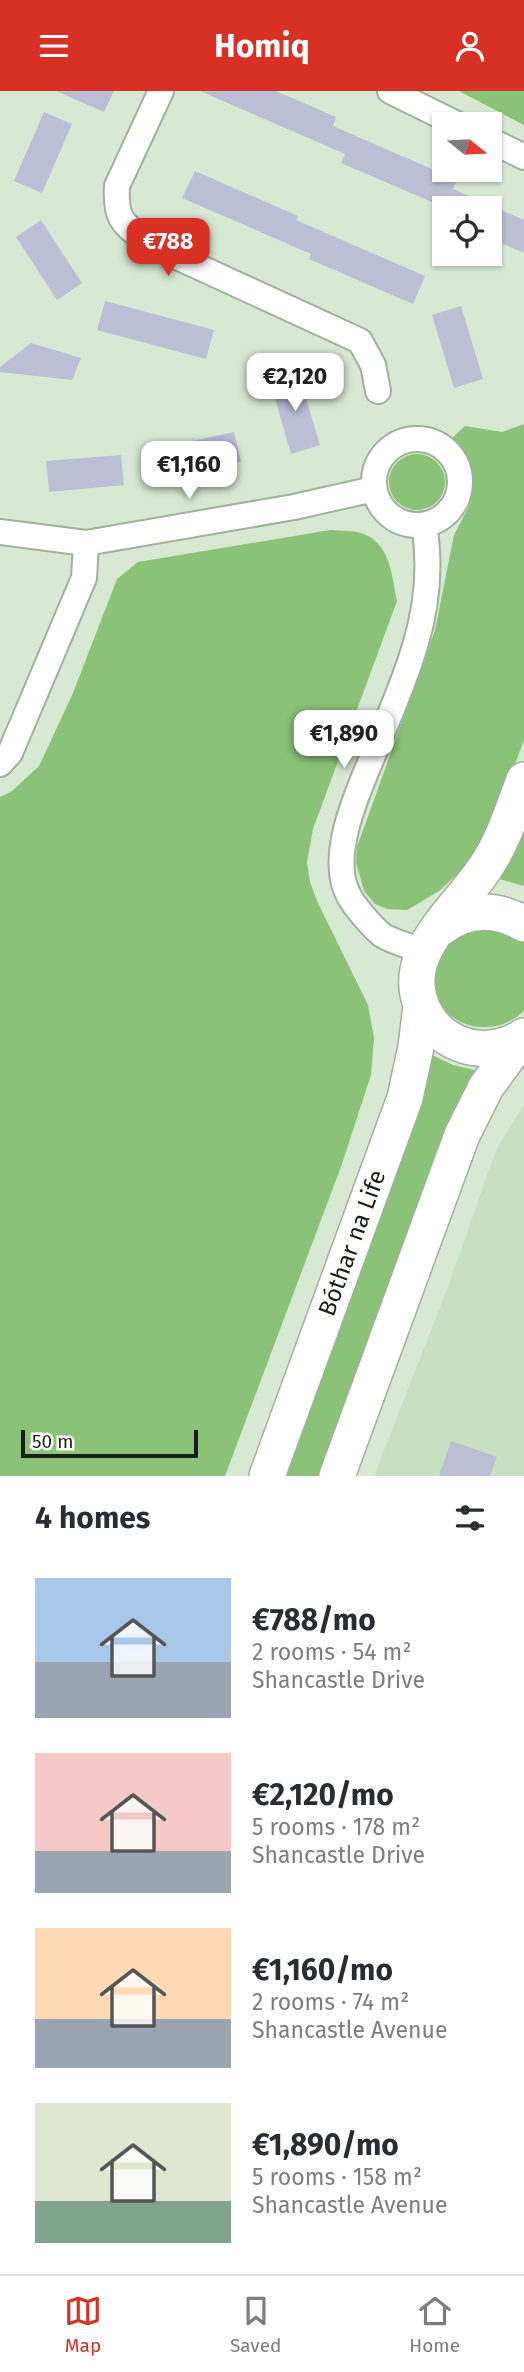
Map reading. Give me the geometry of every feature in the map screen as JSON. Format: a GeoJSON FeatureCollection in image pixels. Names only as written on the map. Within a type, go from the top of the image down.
{"type":"FeatureCollection","features":[{"type":"Feature","properties":{"kind":"street"},"geometry":{"type":"LineString","coordinates":[[161,91],[117,185],[116,202],[121,222],[149,244],[360,341],[373,365],[378,391]]}},
{"type":"Feature","properties":{"kind":"street"},"geometry":{"type":"LineString","coordinates":[[390,91],[433,112]]}},
{"type":"Feature","properties":{"kind":"street"},"geometry":{"type":"LineString","coordinates":[[502,147],[524,157]]}},
{"type":"Feature","properties":{"kind":"street"},"geometry":{"type":"LineString","coordinates":[[421,439],[434,443],[446,451],[459,474],[455,501],[447,512],[424,525],[397,521],[386,513],[378,502],[374,489],[374,476],[385,453],[408,440],[421,439]]}},
{"type":"Feature","properties":{"kind":"street"},"geometry":{"type":"LineString","coordinates":[[0,532],[86,543],[294,507],[374,489]]}},
{"type":"Feature","properties":{"kind":"street"},"geometry":{"type":"LineString","coordinates":[[424,525],[428,548],[424,609],[415,645],[355,801],[341,866],[347,894],[382,935],[428,942],[454,919],[472,912],[492,911],[511,916],[524,924]]}},
{"type":"Feature","properties":{"kind":"street"},"geometry":{"type":"LineString","coordinates":[[0,764],[10,753],[84,578],[86,543]]}},
{"type":"Feature","properties":{"kind":"street","name":"Bóthar na Life"},"geometry":{"type":"LineString","coordinates":[[522,1037],[502,1047],[482,1049],[463,1045],[445,1036],[430,1023],[421,1006],[416,988],[416,969],[428,942],[487,866],[524,780]]}},
{"type":"Feature","properties":{"kind":"street","name":"Bóthar na Life"},"geometry":{"type":"LineString","coordinates":[[267,1476],[405,1098],[421,1006]]}},
{"type":"Feature","properties":{"kind":"street","name":"Bóthar na Life"},"geometry":{"type":"LineString","coordinates":[[337,1476],[462,1135],[486,1087],[522,1037]]}},
{"type":"Feature","properties":{"kind":"shaded area"},"geometry":{"type":"Polygon","coordinates":[[[524,1104],[524,1476],[374,1476],[449,1284],[496,1150],[524,1104]]]}},
{"type":"Feature","properties":{"kind":"green space"},"geometry":{"type":"Polygon","coordinates":[[[459,91],[524,91],[524,125],[459,91]]]}},
{"type":"Feature","properties":{"kind":"green space"},"geometry":{"type":"Polygon","coordinates":[[[524,424],[524,740],[494,820],[482,845],[466,866],[439,891],[407,910],[387,909],[375,904],[364,891],[356,863],[357,847],[435,630],[454,535],[470,504],[472,475],[467,457],[452,438],[465,426],[502,432],[524,424]]]}},
{"type":"Feature","properties":{"kind":"green space"},"geometry":{"type":"Polygon","coordinates":[[[417,454],[428,456],[437,462],[443,471],[443,493],[437,502],[428,508],[417,510],[406,508],[397,502],[391,493],[389,482],[391,471],[397,462],[406,456],[417,454]]]}},
{"type":"Feature","properties":{"kind":"green space"},"geometry":{"type":"Polygon","coordinates":[[[330,530],[364,534],[380,546],[389,563],[397,601],[313,829],[307,862],[317,901],[368,1005],[374,1038],[371,1075],[342,1164],[225,1476],[0,1476],[0,797],[12,791],[39,766],[73,693],[117,579],[138,562],[330,530]]]}},
{"type":"Feature","properties":{"kind":"green space"},"geometry":{"type":"Polygon","coordinates":[[[524,823],[524,886],[499,879],[496,875],[524,823]]]}},
{"type":"Feature","properties":{"kind":"green space"},"geometry":{"type":"Polygon","coordinates":[[[479,920],[524,938],[524,1011],[512,1020],[485,1027],[472,1026],[448,1013],[433,988],[437,950],[479,920]]]}},
{"type":"Feature","properties":{"kind":"green space"},"geometry":{"type":"Polygon","coordinates":[[[430,1054],[453,1065],[479,1071],[321,1476],[282,1476],[430,1054]]]}},
{"type":"Feature","properties":{"kind":"building"},"geometry":{"type":"Polygon","coordinates":[[[56,91],[114,91],[104,112],[56,91]]]}},
{"type":"Feature","properties":{"kind":"building"},"geometry":{"type":"Polygon","coordinates":[[[200,91],[276,91],[336,117],[333,126],[432,169],[432,182],[456,182],[453,189],[469,196],[432,196],[432,202],[341,163],[345,154],[200,91]]]}},
{"type":"Feature","properties":{"kind":"building"},"geometry":{"type":"Polygon","coordinates":[[[44,112],[72,124],[42,193],[14,181],[44,112]]]}},
{"type":"Feature","properties":{"kind":"building"},"geometry":{"type":"Polygon","coordinates":[[[195,171],[298,216],[296,220],[425,276],[413,304],[309,259],[311,254],[182,198],[195,171]]]}},
{"type":"Feature","properties":{"kind":"building"},"geometry":{"type":"Polygon","coordinates":[[[502,210],[524,220],[524,253],[502,243],[502,210]]]}},
{"type":"Feature","properties":{"kind":"building"},"geometry":{"type":"Polygon","coordinates":[[[41,220],[82,283],[57,300],[16,237],[41,220]]]}},
{"type":"Feature","properties":{"kind":"building"},"geometry":{"type":"Polygon","coordinates":[[[105,301],[214,330],[206,359],[97,330],[105,301]]]}},
{"type":"Feature","properties":{"kind":"building"},"geometry":{"type":"Polygon","coordinates":[[[461,306],[483,379],[454,388],[432,315],[461,306]]]}},
{"type":"Feature","properties":{"kind":"building"},"geometry":{"type":"Polygon","coordinates":[[[31,343],[81,358],[72,380],[0,372],[0,367],[31,343]]]}},
{"type":"Feature","properties":{"kind":"building"},"geometry":{"type":"Polygon","coordinates":[[[298,372],[320,445],[291,454],[270,381],[298,372]]]}},
{"type":"Feature","properties":{"kind":"building"},"geometry":{"type":"Polygon","coordinates":[[[234,432],[241,462],[167,478],[160,448],[234,432]]]}},
{"type":"Feature","properties":{"kind":"building"},"geometry":{"type":"Polygon","coordinates":[[[121,455],[124,485],[49,492],[46,461],[121,455]]]}},
{"type":"Feature","properties":{"kind":"building"},"geometry":{"type":"Polygon","coordinates":[[[451,1441],[497,1457],[490,1476],[439,1476],[451,1441]]]}}]}
